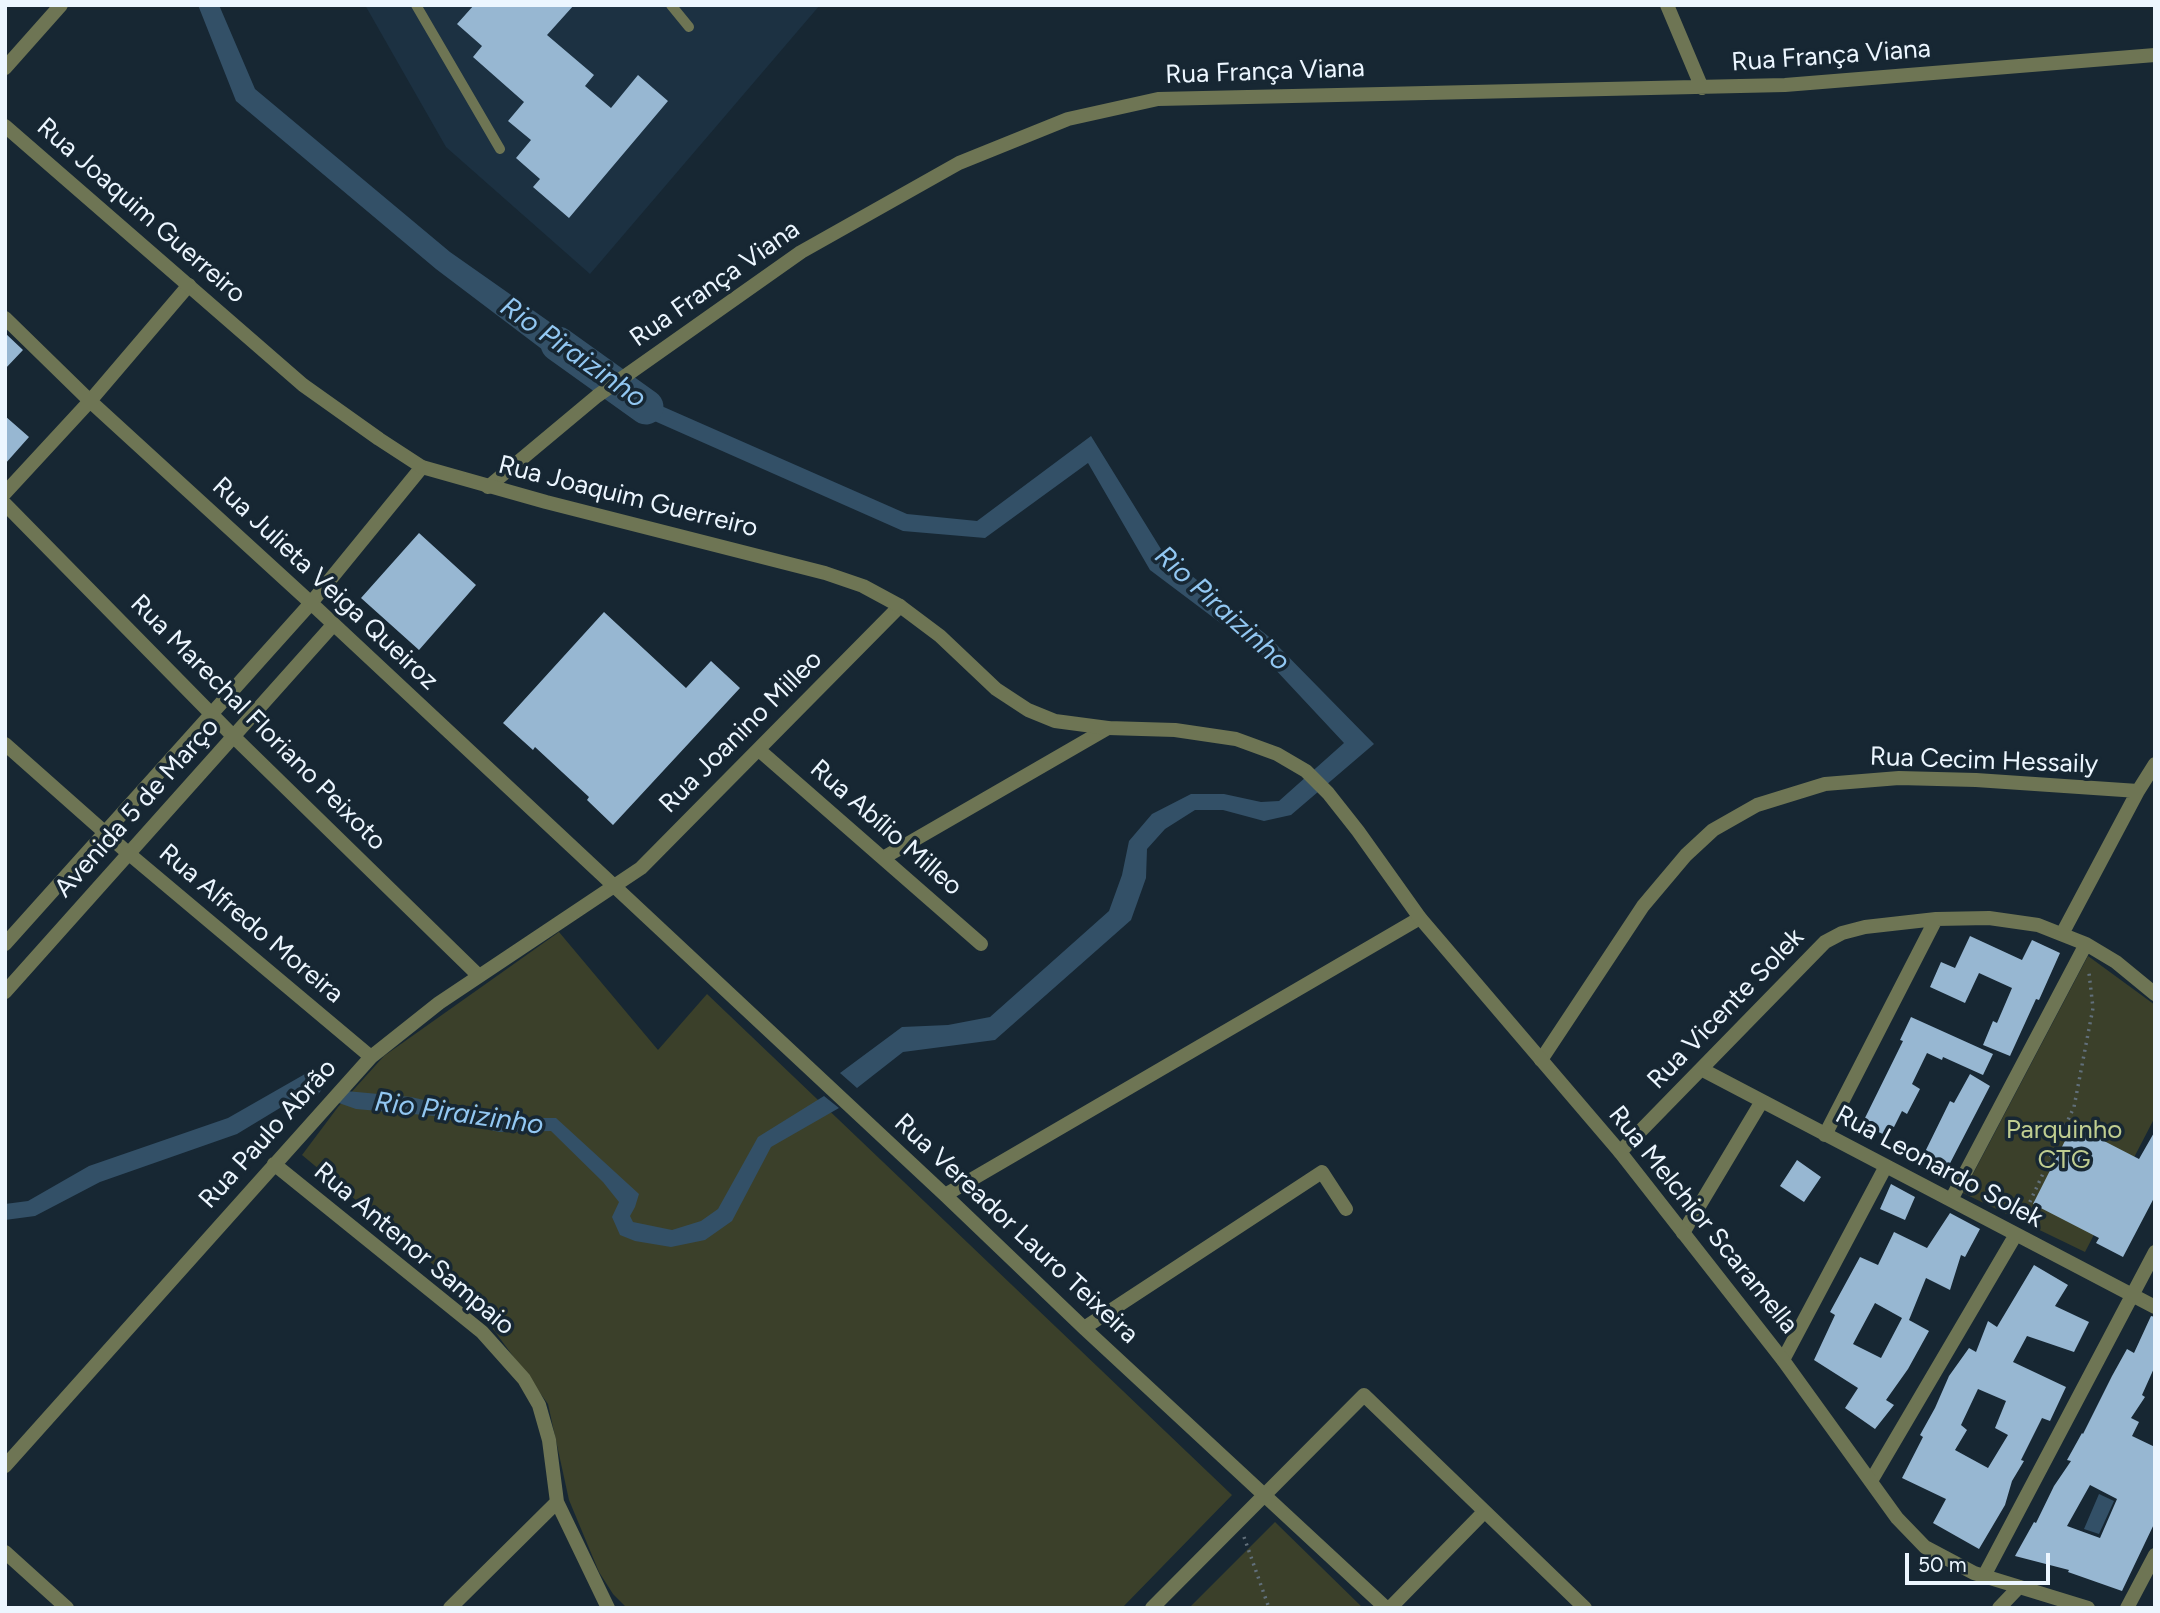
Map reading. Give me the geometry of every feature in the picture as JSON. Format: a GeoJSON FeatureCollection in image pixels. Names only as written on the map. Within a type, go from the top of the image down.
{"type":"FeatureCollection","features":[{"type":"Feature","properties":{"kind":"street"},"geometry":{"type":"LineString","coordinates":[[5,68],[61,5]]}},
{"type":"Feature","properties":{"kind":"street"},"geometry":{"type":"LineString","coordinates":[[1667,5],[1702,88]]}},
{"type":"Feature","properties":{"kind":"street","name":"Rua França Viana"},"geometry":{"type":"LineString","coordinates":[[488,486],[597,396],[801,252],[959,163],[1068,120],[1158,99],[1786,85],[2155,55]]}},
{"type":"Feature","properties":{"kind":"street","name":"Rua Joaquim Guerreiro"},"geometry":{"type":"LineString","coordinates":[[5,125],[303,385],[422,467],[825,573],[863,586],[900,606],[940,636],[996,689],[1028,710],[1055,721],[1175,730],[1237,739],[1277,754],[1306,771],[1328,793]]}},
{"type":"Feature","properties":{"kind":"street"},"geometry":{"type":"LineString","coordinates":[[5,493],[90,401],[189,285]]}},
{"type":"Feature","properties":{"kind":"street","name":"Rua Julieta Veiga Queiroz"},"geometry":{"type":"LineString","coordinates":[[5,318],[90,401],[612,886]]}},
{"type":"Feature","properties":{"kind":"street","name":"Avenida 5 de Março"},"geometry":{"type":"LineString","coordinates":[[5,944],[311,604],[422,467]]}},
{"type":"Feature","properties":{"kind":"street","name":"Rua Marechal Floriano Peixoto"},"geometry":{"type":"LineString","coordinates":[[5,504],[234,737],[478,975]]}},
{"type":"Feature","properties":{"kind":"street","name":"Rua Joanino Milleo"},"geometry":{"type":"LineString","coordinates":[[612,886],[641,868],[900,606]]}},
{"type":"Feature","properties":{"kind":"street","name":"Avenida 5 de Março"},"geometry":{"type":"LineString","coordinates":[[5,992],[332,625]]}},
{"type":"Feature","properties":{"kind":"street"},"geometry":{"type":"LineString","coordinates":[[883,858],[1108,727]]}},
{"type":"Feature","properties":{"kind":"street","name":"Rua Alfredo Moreira"},"geometry":{"type":"LineString","coordinates":[[5,744],[128,853],[371,1057]]}},
{"type":"Feature","properties":{"kind":"street","name":"Rua Abílio Milleo"},"geometry":{"type":"LineString","coordinates":[[759,750],[981,944]]}},
{"type":"Feature","properties":{"kind":"street"},"geometry":{"type":"LineString","coordinates":[[2062,934],[2155,764]]}},
{"type":"Feature","properties":{"kind":"street","name":"Rua Cecim Hessaily"},"geometry":{"type":"LineString","coordinates":[[1541,1060],[1643,906],[1686,855],[1713,830],[1757,805],[1825,784],[1899,778],[1976,780],[2138,791]]}},
{"type":"Feature","properties":{"kind":"street","name":"Rua Melchior Scaramella"},"geometry":{"type":"LineString","coordinates":[[1328,793],[1420,918],[1620,1153],[1684,1233],[1783,1360],[1897,1518],[1925,1547],[1947,1560],[1984,1576],[2088,1608]]}},
{"type":"Feature","properties":{"kind":"street","name":"Rua Paulo Abrão"},"geometry":{"type":"LineString","coordinates":[[5,1465],[371,1057],[478,975],[612,886]]}},
{"type":"Feature","properties":{"kind":"street","name":"Rua Vereador Lauro Teixeira"},"geometry":{"type":"LineString","coordinates":[[612,886],[1388,1608]]}},
{"type":"Feature","properties":{"kind":"street"},"geometry":{"type":"LineString","coordinates":[[944,1195],[1420,918]]}},
{"type":"Feature","properties":{"kind":"street","name":"Rua Vicente Solek"},"geometry":{"type":"LineString","coordinates":[[1620,1153],[1825,942],[1842,933],[1865,927],[1936,919],[1989,918],[2038,925],[2086,944],[2116,962],[2155,994]]}},
{"type":"Feature","properties":{"kind":"street"},"geometry":{"type":"LineString","coordinates":[[1825,1135],[1936,919]]}},
{"type":"Feature","properties":{"kind":"street"},"geometry":{"type":"LineString","coordinates":[[1951,1200],[2086,944]]}},
{"type":"Feature","properties":{"kind":"street","name":"Rua Leonardo Solek"},"geometry":{"type":"LineString","coordinates":[[1701,1069],[2015,1236],[2155,1307]]}},
{"type":"Feature","properties":{"kind":"street"},"geometry":{"type":"LineString","coordinates":[[1684,1233],[1762,1101]]}},
{"type":"Feature","properties":{"kind":"street","name":"Rua Antenor Sampaio"},"geometry":{"type":"LineString","coordinates":[[274,1164],[482,1332],[524,1380],[539,1405],[549,1440],[557,1502],[608,1608]]}},
{"type":"Feature","properties":{"kind":"street"},"geometry":{"type":"LineString","coordinates":[[1783,1360],[1886,1166]]}},
{"type":"Feature","properties":{"kind":"street"},"geometry":{"type":"LineString","coordinates":[[1084,1328],[1322,1172],[1346,1209]]}},
{"type":"Feature","properties":{"kind":"street"},"geometry":{"type":"LineString","coordinates":[[1871,1481],[2015,1236]]}},
{"type":"Feature","properties":{"kind":"street"},"geometry":{"type":"LineString","coordinates":[[1984,1576],[2155,1252]]}},
{"type":"Feature","properties":{"kind":"street"},"geometry":{"type":"LineString","coordinates":[[1152,1608],[1364,1395],[1585,1608]]}},
{"type":"Feature","properties":{"kind":"street"},"geometry":{"type":"LineString","coordinates":[[450,1608],[557,1502]]}},
{"type":"Feature","properties":{"kind":"street"},"geometry":{"type":"LineString","coordinates":[[1388,1608],[1484,1511]]}},
{"type":"Feature","properties":{"kind":"street"},"geometry":{"type":"LineString","coordinates":[[5,1552],[66,1608]]}},
{"type":"Feature","properties":{"kind":"street"},"geometry":{"type":"LineString","coordinates":[[2127,1608],[2155,1555]]}},
{"type":"Feature","properties":{"kind":"street"},"geometry":{"type":"LineString","coordinates":[[1999,1608],[2019,1587]]}},
{"type":"Feature","properties":{"kind":"lane"},"geometry":{"type":"LineString","coordinates":[[416,5],[500,149]]}},
{"type":"Feature","properties":{"kind":"lane"},"geometry":{"type":"LineString","coordinates":[[671,5],[689,27]]}},
{"type":"Feature","properties":{"kind":"path"},"geometry":{"type":"LineString","coordinates":[[2015,1236],[2074,1107],[2093,1008],[2086,944]]}},
{"type":"Feature","properties":{"kind":"path"},"geometry":{"type":"LineString","coordinates":[[1238,1521],[1269,1608]]}},
{"type":"Feature","properties":{"kind":"shaded area"},"geometry":{"type":"Polygon","coordinates":[[[365,5],[820,5],[590,274],[446,147],[365,5]]]}},
{"type":"Feature","properties":{"kind":"green space"},"geometry":{"type":"Polygon","coordinates":[[[559,932],[658,1050],[707,994],[1232,1495],[1122,1608],[627,1608],[613,1594],[599,1572],[569,1500],[548,1404],[466,1292],[302,1155],[338,1107],[384,1056],[559,932]]]}},
{"type":"Feature","properties":{"kind":"green space","name":"Parquinho CTG"},"geometry":{"type":"Polygon","coordinates":[[[2088,956],[2155,1005],[2155,1117],[2085,1252],[1963,1193],[2088,956]]]}},
{"type":"Feature","properties":{"kind":"green space"},"geometry":{"type":"Polygon","coordinates":[[[1275,1522],[1363,1608],[1189,1608],[1275,1522]]]}},
{"type":"Feature","properties":{"kind":"water"},"geometry":{"type":"Polygon","coordinates":[[[198,5],[219,5],[255,89],[450,252],[608,363],[584,381],[436,269],[236,101],[198,5]]]}},
{"type":"Feature","properties":{"kind":"water"},"geometry":{"type":"Polygon","coordinates":[[[620,380],[641,397],[907,514],[977,521],[1091,436],[1164,554],[1268,636],[1374,744],[1291,815],[1264,821],[1223,810],[1195,810],[1165,829],[1147,849],[1146,878],[1131,920],[995,1040],[903,1052],[857,1088],[840,1073],[902,1027],[948,1025],[990,1017],[1109,911],[1122,875],[1129,841],[1152,814],[1191,794],[1224,794],[1261,802],[1279,801],[1344,743],[1259,652],[1150,570],[1088,463],[985,538],[903,531],[634,412],[610,390],[620,380]]]}},
{"type":"Feature","properties":{"kind":"water"},"geometry":{"type":"Polygon","coordinates":[[[305,1074],[327,1082],[317,1096],[308,1091],[237,1134],[100,1182],[35,1216],[5,1220],[5,1204],[28,1201],[89,1166],[228,1118],[305,1074]]]}},
{"type":"Feature","properties":{"kind":"water"},"geometry":{"type":"Polygon","coordinates":[[[346,1091],[411,1097],[501,1118],[556,1118],[639,1194],[630,1216],[633,1222],[672,1230],[701,1221],[718,1209],[758,1137],[824,1096],[839,1108],[771,1147],[732,1221],[705,1240],[671,1247],[635,1241],[620,1235],[612,1217],[619,1202],[603,1182],[551,1131],[499,1132],[435,1116],[356,1109],[336,1102],[346,1091]]]}},
{"type":"Feature","properties":{"kind":"water"},"geometry":{"type":"Polygon","coordinates":[[[2099,1494],[2114,1501],[2099,1534],[2084,1529],[2099,1494]]]}},
{"type":"Feature","properties":{"kind":"building"},"geometry":{"type":"Polygon","coordinates":[[[474,5],[574,5],[547,35],[594,75],[585,86],[611,108],[638,75],[668,101],[569,218],[533,187],[540,179],[516,158],[531,140],[508,121],[524,102],[473,57],[482,46],[457,24],[474,5]]]}},
{"type":"Feature","properties":{"kind":"building"},"geometry":{"type":"Polygon","coordinates":[[[5,333],[23,350],[5,369],[5,333]]]}},
{"type":"Feature","properties":{"kind":"building"},"geometry":{"type":"Polygon","coordinates":[[[5,416],[29,437],[5,464],[5,416]]]}},
{"type":"Feature","properties":{"kind":"building"},"geometry":{"type":"Polygon","coordinates":[[[419,533],[476,585],[419,650],[361,598],[419,533]]]}},
{"type":"Feature","properties":{"kind":"building"},"geometry":{"type":"Polygon","coordinates":[[[604,612],[686,688],[711,661],[740,688],[613,825],[587,800],[589,797],[535,747],[533,750],[503,723],[604,612]]]}},
{"type":"Feature","properties":{"kind":"building"},"geometry":{"type":"Polygon","coordinates":[[[1970,936],[2022,960],[2032,940],[2060,953],[2010,1056],[1983,1045],[1993,1021],[1997,1023],[2012,988],[1979,973],[1965,1003],[1930,987],[1941,962],[1955,968],[1970,936]]]}},
{"type":"Feature","properties":{"kind":"building"},"geometry":{"type":"Polygon","coordinates":[[[1911,1017],[1993,1054],[1983,1075],[1943,1057],[1942,1060],[1927,1053],[1912,1084],[1920,1089],[1907,1114],[1902,1111],[1889,1137],[1862,1124],[1903,1041],[1900,1040],[1911,1017]]]}},
{"type":"Feature","properties":{"kind":"building"},"geometry":{"type":"Polygon","coordinates":[[[1970,1074],[1990,1086],[1946,1171],[1922,1158],[1950,1101],[1954,1103],[1970,1074]]]}},
{"type":"Feature","properties":{"kind":"building"},"geometry":{"type":"Polygon","coordinates":[[[2073,1125],[2139,1159],[2155,1131],[2155,1196],[2123,1257],[2096,1243],[2099,1238],[2033,1204],[2073,1125]]]}},
{"type":"Feature","properties":{"kind":"building"},"geometry":{"type":"Polygon","coordinates":[[[1797,1160],[1821,1177],[1804,1202],[1780,1186],[1797,1160]]]}},
{"type":"Feature","properties":{"kind":"building"},"geometry":{"type":"Polygon","coordinates":[[[1891,1184],[1915,1197],[1905,1220],[1880,1209],[1891,1184]]]}},
{"type":"Feature","properties":{"kind":"building"},"geometry":{"type":"Polygon","coordinates":[[[1950,1213],[1980,1229],[1965,1257],[1961,1255],[1950,1290],[1926,1278],[1909,1320],[1929,1331],[1908,1369],[1886,1400],[1894,1405],[1875,1429],[1845,1408],[1858,1388],[1814,1360],[1835,1315],[1830,1312],[1860,1257],[1878,1265],[1894,1232],[1927,1248],[1950,1213]],[[1875,1303],[1853,1344],[1881,1358],[1902,1318],[1875,1303]]]}},
{"type":"Feature","properties":{"kind":"building"},"geometry":{"type":"Polygon","coordinates":[[[2034,1265],[2068,1285],[2055,1306],[2089,1322],[2074,1352],[2027,1336],[2013,1362],[2066,1387],[2050,1421],[2042,1418],[2021,1460],[2024,1461],[2012,1481],[2005,1505],[1979,1549],[1933,1523],[1946,1499],[1902,1478],[1949,1376],[1969,1348],[1976,1352],[1988,1321],[1997,1327],[2034,1265]],[[1978,1389],[1961,1425],[1967,1430],[1955,1450],[1988,1468],[2008,1435],[1995,1428],[2006,1401],[1978,1389]]]}},
{"type":"Feature","properties":{"kind":"building"},"geometry":{"type":"Polygon","coordinates":[[[2151,1316],[2155,1317],[2155,1366],[2142,1395],[2145,1397],[2131,1418],[2139,1422],[2132,1436],[2155,1447],[2155,1522],[2122,1591],[2068,1572],[2069,1570],[2015,1556],[2071,1461],[2067,1460],[2127,1349],[2134,1353],[2151,1316]],[[2090,1485],[2067,1526],[2100,1538],[2117,1499],[2090,1485]]]}},
{"type":"Feature","properties":{"kind":"waterway","name":"Rio Piraizinho"},"geometry":{"type":"LineString","coordinates":[[558,344],[646,407]]}}]}
